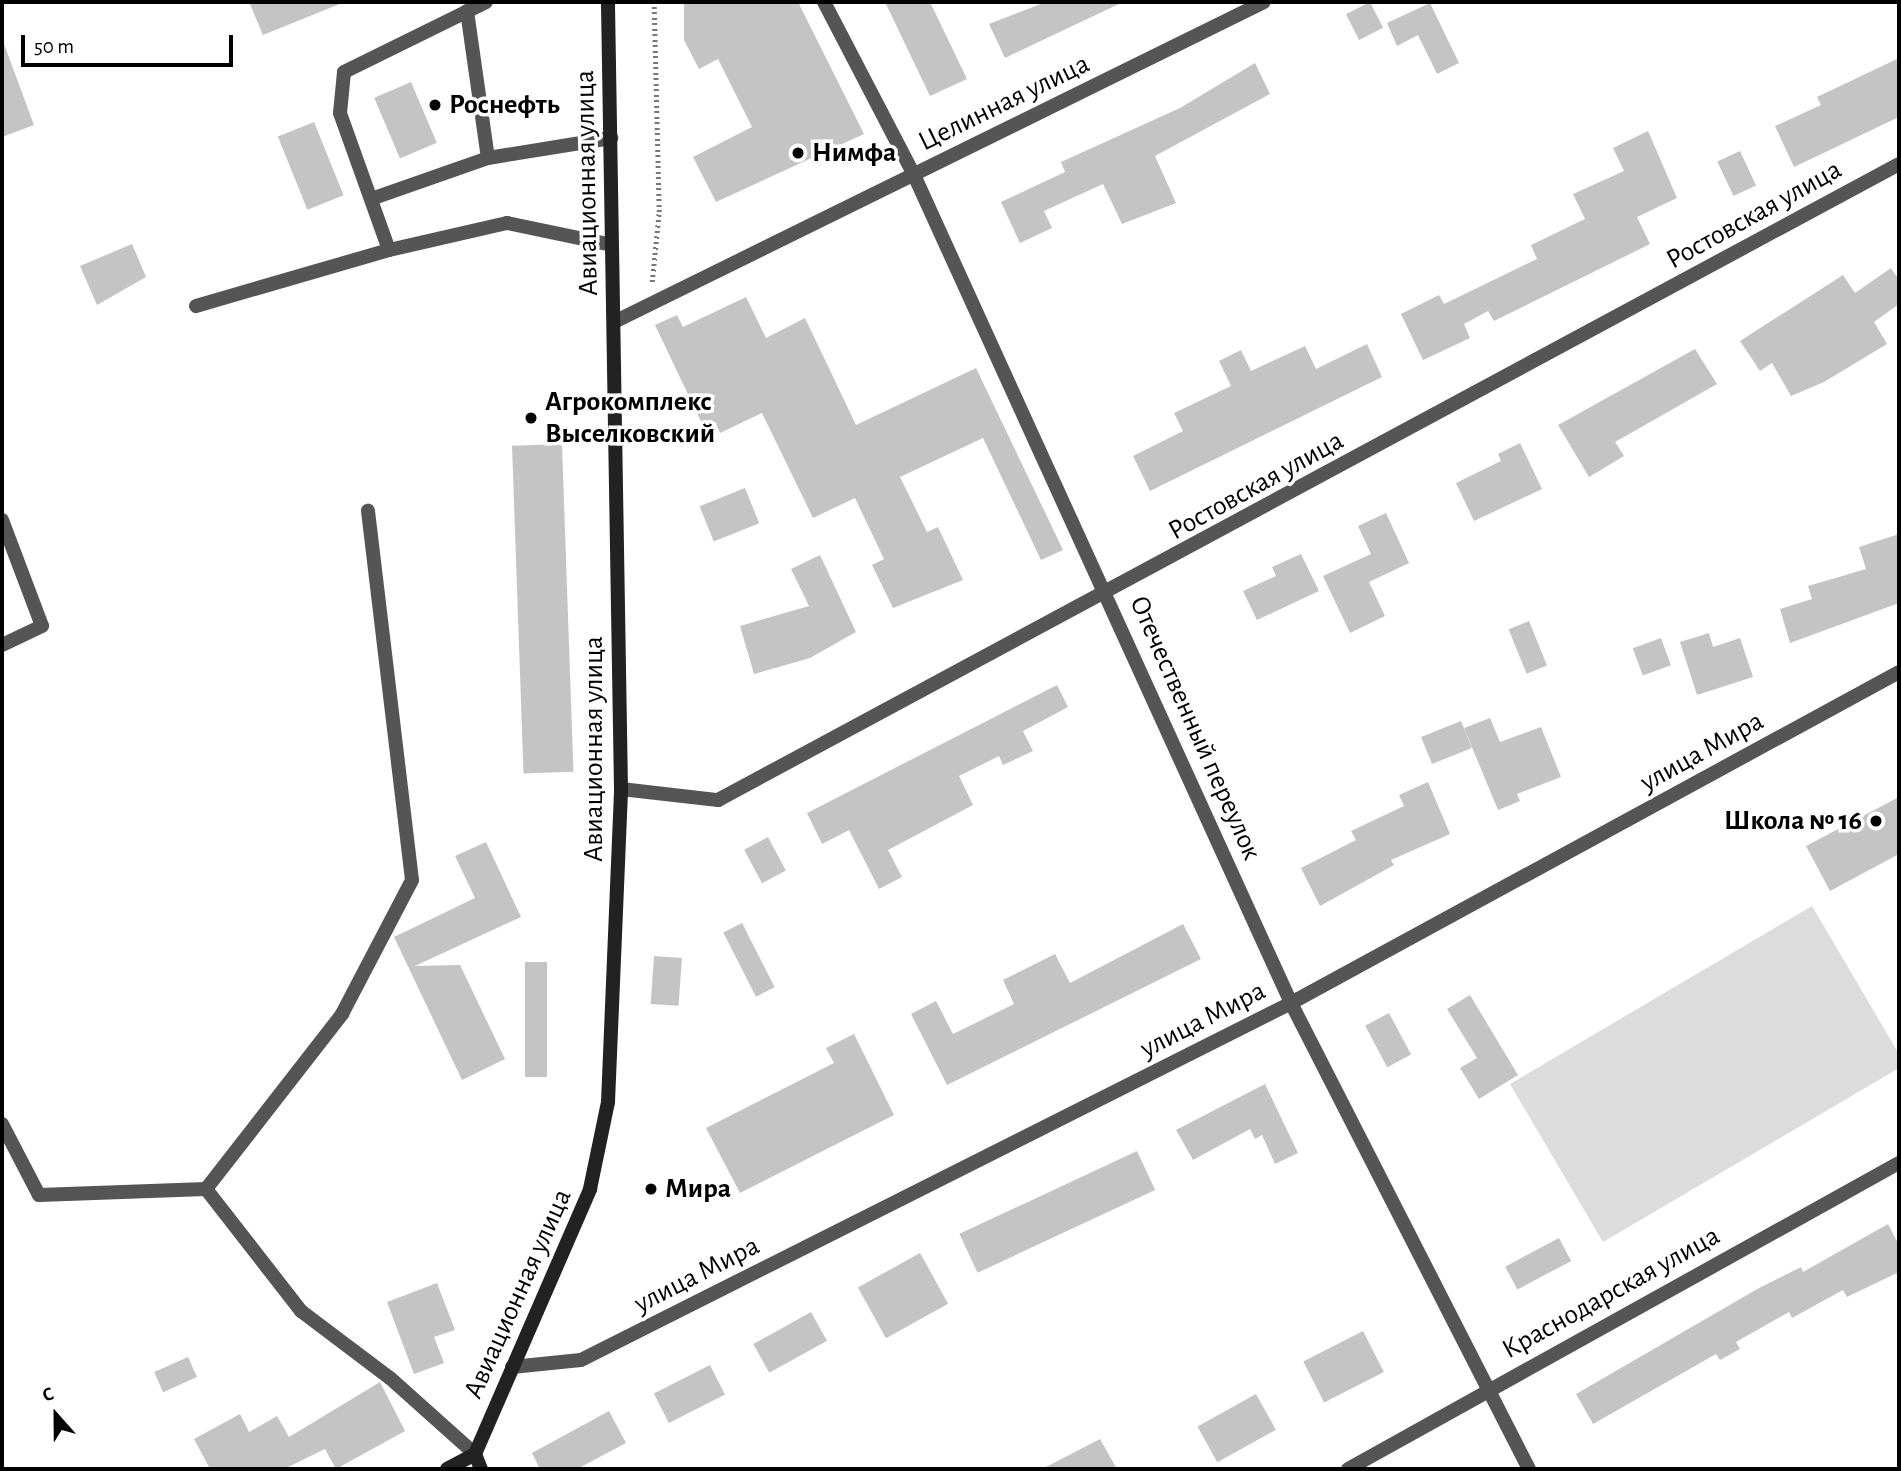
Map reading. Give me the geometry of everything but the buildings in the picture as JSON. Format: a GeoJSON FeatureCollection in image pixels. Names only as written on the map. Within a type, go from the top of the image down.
{"type":"FeatureCollection","features":[{"type":"Feature","properties":{"kind":"main road","name":"Авиационная улица"},"geometry":{"type":"LineString","coordinates":[[475,1454],[590,1189],[608,1102],[621,789],[608,2]]}},
{"type":"Feature","properties":{"kind":"main road"},"geometry":{"type":"LineString","coordinates":[[447,1469],[475,1454],[481,1469]]}},
{"type":"Feature","properties":{"kind":"street"},"geometry":{"type":"LineString","coordinates":[[389,250],[340,113],[344,72],[486,2]]}},
{"type":"Feature","properties":{"kind":"street","name":"Отечественный переулок"},"geometry":{"type":"LineString","coordinates":[[824,2],[914,175],[1108,595],[1291,1003],[1529,1469]]}},
{"type":"Feature","properties":{"kind":"street","name":"Целинная улица"},"geometry":{"type":"LineString","coordinates":[[614,322],[1265,2]]}},
{"type":"Feature","properties":{"kind":"street"},"geometry":{"type":"LineString","coordinates":[[467,11],[488,159]]}},
{"type":"Feature","properties":{"kind":"street"},"geometry":{"type":"LineString","coordinates":[[371,199],[488,159],[611,138]]}},
{"type":"Feature","properties":{"kind":"street","name":"Ростовская улица"},"geometry":{"type":"LineString","coordinates":[[621,789],[718,800],[1108,595],[1899,163]]}},
{"type":"Feature","properties":{"kind":"street"},"geometry":{"type":"LineString","coordinates":[[196,306],[389,250],[507,223],[612,245]]}},
{"type":"Feature","properties":{"kind":"street"},"geometry":{"type":"LineString","coordinates":[[206,1189],[342,1014],[412,880],[368,511]]}},
{"type":"Feature","properties":{"kind":"street"},"geometry":{"type":"LineString","coordinates":[[2,520],[42,626],[2,645]]}},
{"type":"Feature","properties":{"kind":"street","name":"улица Мира"},"geometry":{"type":"LineString","coordinates":[[512,1367],[581,1360],[1291,1003],[1899,673]]}},
{"type":"Feature","properties":{"kind":"street"},"geometry":{"type":"LineString","coordinates":[[2,1124],[39,1195],[206,1189]]}},
{"type":"Feature","properties":{"kind":"street","name":"Краснодарская улица"},"geometry":{"type":"LineString","coordinates":[[1349,1469],[1489,1388],[1899,1163]]}},
{"type":"Feature","properties":{"kind":"street"},"geometry":{"type":"LineString","coordinates":[[206,1189],[301,1311],[390,1378],[475,1454]]}},
{"type":"Feature","properties":{"kind":"path"},"geometry":{"type":"LineString","coordinates":[[650,304],[659,212],[653,2]]}},
{"type":"Feature","properties":{"kind":"shaded area"},"geometry":{"type":"Polygon","coordinates":[[[1812,906],[1899,1054],[1899,1068],[1603,1242],[1510,1084],[1812,906]]]}},
{"type":"Feature","properties":{"kind":"place","name":"Роснефть"},"geometry":{"type":"Point","coordinates":[435,105]}},
{"type":"Feature","properties":{"kind":"place","name":"Нимфа"},"geometry":{"type":"Point","coordinates":[798,153]}},
{"type":"Feature","properties":{"kind":"place","name":"Агрокомплекс Выселковский"},"geometry":{"type":"Point","coordinates":[531,418]}},
{"type":"Feature","properties":{"kind":"place","name":"Школа № 16"},"geometry":{"type":"Point","coordinates":[1876,821]}},
{"type":"Feature","properties":{"kind":"place","name":"Мира"},"geometry":{"type":"Point","coordinates":[651,1189]}}]}
